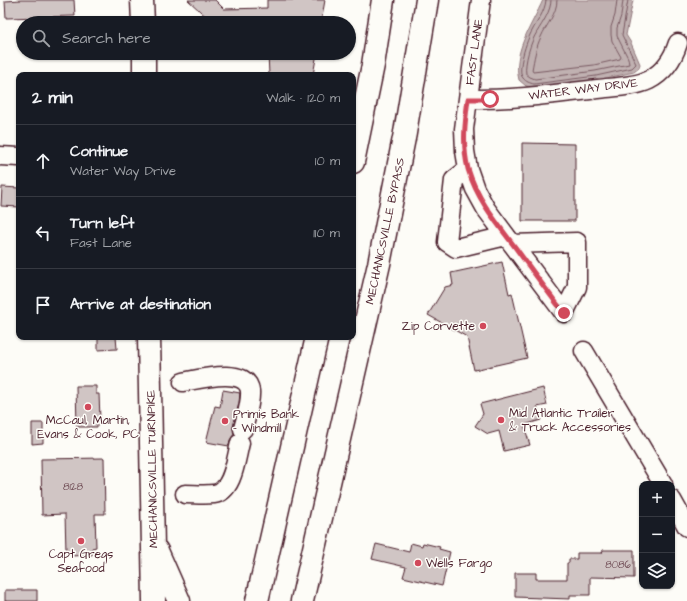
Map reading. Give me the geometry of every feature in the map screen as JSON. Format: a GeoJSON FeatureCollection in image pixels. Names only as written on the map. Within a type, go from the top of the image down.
{"type":"FeatureCollection","features":[{"type":"Feature","properties":{"kind":"main road"},"geometry":{"type":"LineString","coordinates":[[142,0],[143,16]]}},
{"type":"Feature","properties":{"kind":"main road"},"geometry":{"type":"LineString","coordinates":[[356,147],[384,0]]}},
{"type":"Feature","properties":{"kind":"main road","name":"MECHANICSVILLE BYPASS"},"geometry":{"type":"LineString","coordinates":[[302,601],[379,264],[405,133],[427,0]]}},
{"type":"Feature","properties":{"kind":"main road"},"geometry":{"type":"LineString","coordinates":[[144,60],[144,72]]}},
{"type":"Feature","properties":{"kind":"main road","name":"MECHANICSVILLE TURNPIKE"},"geometry":{"type":"LineString","coordinates":[[149,340],[154,601]]}},
{"type":"Feature","properties":{"kind":"main road"},"geometry":{"type":"LineString","coordinates":[[257,601],[316,340]]}},
{"type":"Feature","properties":{"kind":"main road"},"geometry":{"type":"LineString","coordinates":[[153,542],[179,601]]}},
{"type":"Feature","properties":{"kind":"street","name":"FAST LANE"},"geometry":{"type":"LineString","coordinates":[[481,0],[464,129],[465,151],[468,168],[475,189],[486,209],[509,240],[564,313],[578,287],[577,242],[509,240]]}},
{"type":"Feature","properties":{"kind":"street","name":"WATER WAY DRIVE"},"geometry":{"type":"LineString","coordinates":[[468,99],[560,94],[636,84],[649,80],[660,72],[676,51],[678,43]]}},
{"type":"Feature","properties":{"kind":"street"},"geometry":{"type":"LineString","coordinates":[[0,156],[16,157]]}},
{"type":"Feature","properties":{"kind":"street"},"geometry":{"type":"LineString","coordinates":[[468,168],[454,180],[447,242],[456,248],[509,240]]}},
{"type":"Feature","properties":{"kind":"street"},"geometry":{"type":"LineString","coordinates":[[584,351],[661,481]]}},
{"type":"Feature","properties":{"kind":"street"},"geometry":{"type":"LineString","coordinates":[[183,382],[230,376],[239,378],[246,382],[250,390],[250,398],[239,435],[230,482],[221,492],[214,494],[185,494]]}},
{"type":"Feature","properties":{"kind":"street"},"geometry":{"type":"LineString","coordinates":[[675,505],[687,527]]}},
{"type":"Feature","properties":{"kind":"water"},"geometry":{"type":"Polygon","coordinates":[[[543,0],[633,0],[626,35],[640,64],[639,68],[634,72],[597,80],[534,88],[526,86],[519,80],[518,59],[524,39],[543,0]]]}},
{"type":"Feature","properties":{"kind":"building"},"geometry":{"type":"Polygon","coordinates":[[[74,0],[75,16],[16,16],[16,18],[6,18],[5,1],[74,0]]]}},
{"type":"Feature","properties":{"kind":"building"},"geometry":{"type":"Polygon","coordinates":[[[188,0],[215,0],[224,9],[267,8],[267,0],[325,0],[322,16],[205,16],[188,0]]]}},
{"type":"Feature","properties":{"kind":"building"},"geometry":{"type":"Polygon","coordinates":[[[268,60],[316,60],[314,72],[269,72],[268,60]]]}},
{"type":"Feature","properties":{"kind":"building"},"geometry":{"type":"Polygon","coordinates":[[[522,143],[575,144],[575,221],[522,221],[522,143]]]}},
{"type":"Feature","properties":{"kind":"building"},"geometry":{"type":"Polygon","coordinates":[[[2,187],[16,188],[16,207],[1,206],[2,187]]]}},
{"type":"Feature","properties":{"kind":"building","name":"Zip Corvette"},"geometry":{"type":"Polygon","coordinates":[[[502,262],[509,294],[512,293],[527,358],[474,370],[467,337],[428,315],[445,287],[453,285],[451,273],[502,262]]]}},
{"type":"Feature","properties":{"kind":"building"},"geometry":{"type":"Polygon","coordinates":[[[98,340],[116,340],[117,349],[98,350],[98,340]]]}},
{"type":"Feature","properties":{"kind":"building","name":"McCaul, Martin, Evans & Cook, PC"},"geometry":{"type":"Polygon","coordinates":[[[76,386],[96,386],[96,394],[99,394],[100,419],[97,419],[97,427],[77,427],[76,386]]]}},
{"type":"Feature","properties":{"kind":"building","name":"Mid Atlantic Trailer & Truck Accessories"},"geometry":{"type":"Polygon","coordinates":[[[543,388],[547,405],[537,407],[541,420],[524,425],[530,445],[504,451],[499,431],[488,434],[475,426],[483,414],[480,404],[543,388]]]}},
{"type":"Feature","properties":{"kind":"building","name":"Primis Bank - Windmill"},"geometry":{"type":"Polygon","coordinates":[[[223,390],[240,393],[233,427],[234,434],[230,440],[229,446],[206,442],[215,406],[220,407],[223,390]]]}},
{"type":"Feature","properties":{"kind":"building"},"geometry":{"type":"Polygon","coordinates":[[[32,423],[43,423],[43,443],[32,444],[32,423]]]}},
{"type":"Feature","properties":{"kind":"building"},"geometry":{"type":"Polygon","coordinates":[[[104,458],[105,514],[95,514],[96,547],[92,548],[92,555],[71,556],[71,552],[66,552],[65,514],[42,515],[41,459],[104,458]]]}},
{"type":"Feature","properties":{"kind":"building","name":"Wells Fargo"},"geometry":{"type":"Polygon","coordinates":[[[411,543],[422,546],[423,543],[440,547],[439,549],[450,552],[442,586],[403,577],[406,567],[372,559],[376,544],[409,552],[411,543]]]}},
{"type":"Feature","properties":{"kind":"building"},"geometry":{"type":"Polygon","coordinates":[[[603,550],[634,550],[634,578],[590,577],[590,595],[570,595],[570,599],[515,597],[515,573],[536,573],[536,579],[567,579],[567,563],[569,563],[569,559],[577,559],[577,553],[602,553],[603,550]]]}},
{"type":"Feature","properties":{"kind":"building"},"geometry":{"type":"Polygon","coordinates":[[[5,590],[37,590],[37,601],[5,601],[5,590]]]}},
{"type":"Feature","properties":{"kind":"place","name":"Zip Corvette"},"geometry":{"type":"Point","coordinates":[483,326]}},
{"type":"Feature","properties":{"kind":"place","name":"McCaul, Martin, Evans & Cook, PC"},"geometry":{"type":"Point","coordinates":[88,407]}},
{"type":"Feature","properties":{"kind":"place","name":"Mid Atlantic Trailer & Truck Accessories"},"geometry":{"type":"Point","coordinates":[501,420]}},
{"type":"Feature","properties":{"kind":"place","name":"Primis Bank - Windmill"},"geometry":{"type":"Point","coordinates":[225,421]}},
{"type":"Feature","properties":{"kind":"place","name":"Capt Gregs Seafood"},"geometry":{"type":"Point","coordinates":[81,541]}},
{"type":"Feature","properties":{"kind":"place","name":"Wells Fargo"},"geometry":{"type":"Point","coordinates":[418,563]}},
{"type":"Feature","properties":{"kind":"route"},"geometry":{"type":"LineString","coordinates":[[490,99],[468,99],[464,129],[465,151],[468,168],[475,189],[486,209],[564,313]]}}]}
